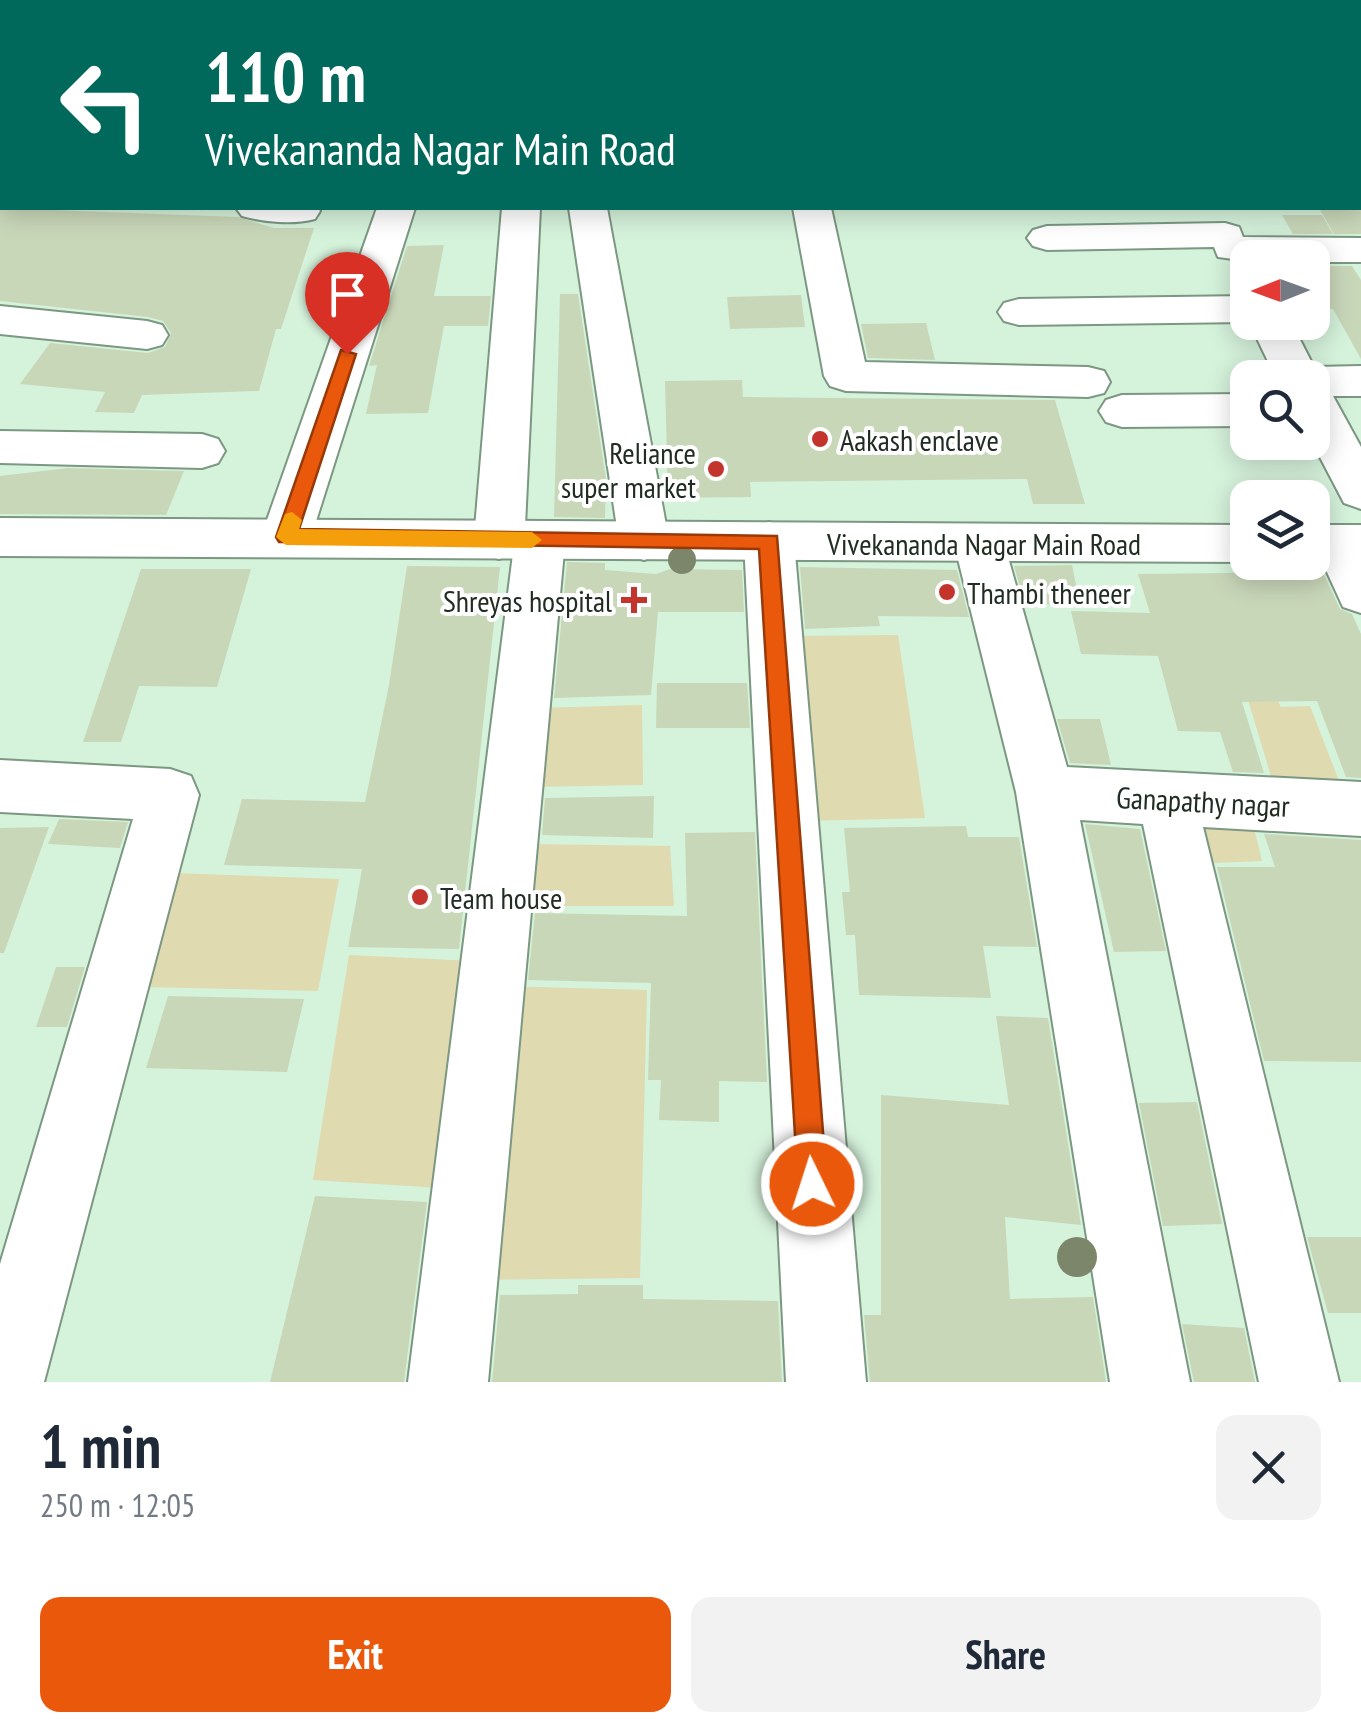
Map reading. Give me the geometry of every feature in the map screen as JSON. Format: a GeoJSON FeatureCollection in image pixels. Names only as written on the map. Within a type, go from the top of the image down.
{"type":"FeatureCollection","features":[{"type":"Feature","properties":{"kind":"street"},"geometry":{"type":"LineString","coordinates":[[286,210],[301,211]]}},
{"type":"Feature","properties":{"kind":"street"},"geometry":{"type":"LineString","coordinates":[[286,537],[395,210]]}},
{"type":"Feature","properties":{"kind":"street"},"geometry":{"type":"LineString","coordinates":[[448,1382],[520,540],[521,210]]}},
{"type":"Feature","properties":{"kind":"street"},"geometry":{"type":"LineString","coordinates":[[588,210],[644,541]]}},
{"type":"Feature","properties":{"kind":"street"},"geometry":{"type":"LineString","coordinates":[[812,210],[846,376],[1088,382]]}},
{"type":"Feature","properties":{"kind":"street"},"geometry":{"type":"LineString","coordinates":[[1046,238],[1361,250]]}},
{"type":"Feature","properties":{"kind":"street"},"geometry":{"type":"LineString","coordinates":[[1019,312],[1230,309]]}},
{"type":"Feature","properties":{"kind":"street"},"geometry":{"type":"LineString","coordinates":[[0,320],[147,334]]}},
{"type":"Feature","properties":{"kind":"street"},"geometry":{"type":"LineString","coordinates":[[1330,390],[1361,381]]}},
{"type":"Feature","properties":{"kind":"street"},"geometry":{"type":"LineString","coordinates":[[1122,411],[1230,410]]}},
{"type":"Feature","properties":{"kind":"street"},"geometry":{"type":"LineString","coordinates":[[1330,431],[1361,491]]}},
{"type":"Feature","properties":{"kind":"street"},"geometry":{"type":"LineString","coordinates":[[0,447],[202,451]]}},
{"type":"Feature","properties":{"kind":"street","name":"Vivekananda Nagar Main Road"},"geometry":{"type":"LineString","coordinates":[[0,538],[1230,544]]}},
{"type":"Feature","properties":{"kind":"street"},"geometry":{"type":"LineString","coordinates":[[769,542],[826,1382]]}},
{"type":"Feature","properties":{"kind":"street"},"geometry":{"type":"LineString","coordinates":[[978,542],[1045,792],[1150,1382]]}},
{"type":"Feature","properties":{"kind":"street"},"geometry":{"type":"LineString","coordinates":[[1337,544],[1361,593]]}},
{"type":"Feature","properties":{"kind":"street"},"geometry":{"type":"LineString","coordinates":[[0,786],[170,795],[4,1382]]}},
{"type":"Feature","properties":{"kind":"street","name":"Ganapathy nagar"},"geometry":{"type":"LineString","coordinates":[[1045,792],[1361,809]]}},
{"type":"Feature","properties":{"kind":"street"},"geometry":{"type":"LineString","coordinates":[[1167,800],[1298,1382]]}},
{"type":"Feature","properties":{"kind":"shaded area"},"geometry":{"type":"Polygon","coordinates":[[[898,635],[925,818],[802,821],[786,636],[898,635]]]}},
{"type":"Feature","properties":{"kind":"shaded area"},"geometry":{"type":"Polygon","coordinates":[[[1240,673],[1262,673],[1281,707],[1310,706],[1346,799],[1276,793],[1240,673]]]}},
{"type":"Feature","properties":{"kind":"shaded area"},"geometry":{"type":"Polygon","coordinates":[[[642,705],[643,785],[529,787],[536,708],[642,705]]]}},
{"type":"Feature","properties":{"kind":"shaded area"},"geometry":{"type":"Polygon","coordinates":[[[1173,804],[1249,808],[1262,861],[1191,864],[1173,804]]]}},
{"type":"Feature","properties":{"kind":"shaded area"},"geometry":{"type":"Polygon","coordinates":[[[523,844],[670,846],[674,906],[518,906],[523,844]]]}},
{"type":"Feature","properties":{"kind":"shaded area"},"geometry":{"type":"Polygon","coordinates":[[[174,873],[339,879],[318,991],[146,987],[174,873]]]}},
{"type":"Feature","properties":{"kind":"shaded area"},"geometry":{"type":"Polygon","coordinates":[[[349,955],[472,961],[441,1188],[313,1180],[349,955]]]}},
{"type":"Feature","properties":{"kind":"shaded area"},"geometry":{"type":"Polygon","coordinates":[[[497,986],[647,990],[640,1278],[472,1280],[497,986]]]}},
{"type":"Feature","properties":{"kind":"building"},"geometry":{"type":"Polygon","coordinates":[[[0,210],[238,217],[274,228],[314,228],[281,329],[276,329],[259,391],[142,395],[134,413],[95,412],[105,392],[20,384],[50,343],[148,353],[165,347],[171,333],[163,321],[0,301],[0,210]]]}},
{"type":"Feature","properties":{"kind":"building"},"geometry":{"type":"Polygon","coordinates":[[[1320,210],[1361,210],[1361,234],[1334,234],[1320,210]]]}},
{"type":"Feature","properties":{"kind":"building"},"geometry":{"type":"Polygon","coordinates":[[[1282,215],[1322,215],[1333,234],[1293,234],[1282,215]]]}},
{"type":"Feature","properties":{"kind":"building"},"geometry":{"type":"Polygon","coordinates":[[[444,245],[434,296],[491,296],[488,326],[444,326],[428,413],[366,414],[377,365],[369,366],[407,246],[444,245]]]}},
{"type":"Feature","properties":{"kind":"building"},"geometry":{"type":"Polygon","coordinates":[[[1330,266],[1352,266],[1361,280],[1361,359],[1333,309],[1330,266]]]}},
{"type":"Feature","properties":{"kind":"building"},"geometry":{"type":"Polygon","coordinates":[[[560,294],[578,294],[606,479],[605,518],[554,517],[560,294]]]}},
{"type":"Feature","properties":{"kind":"building"},"geometry":{"type":"Polygon","coordinates":[[[801,295],[805,327],[730,329],[727,297],[801,295]]]}},
{"type":"Feature","properties":{"kind":"building"},"geometry":{"type":"Polygon","coordinates":[[[926,323],[935,360],[868,358],[861,324],[926,323]]]}},
{"type":"Feature","properties":{"kind":"building"},"geometry":{"type":"Polygon","coordinates":[[[742,380],[743,397],[1055,400],[1085,504],[1033,504],[1027,479],[750,482],[751,497],[668,498],[665,381],[742,380]]]}},
{"type":"Feature","properties":{"kind":"building"},"geometry":{"type":"Polygon","coordinates":[[[68,468],[184,471],[166,515],[0,514],[0,476],[68,468]]]}},
{"type":"Feature","properties":{"kind":"building"},"geometry":{"type":"Polygon","coordinates":[[[567,562],[605,563],[605,570],[656,574],[670,569],[742,570],[744,612],[658,612],[651,695],[554,698],[567,562]]]}},
{"type":"Feature","properties":{"kind":"building"},"geometry":{"type":"Polygon","coordinates":[[[1072,565],[1080,605],[1025,604],[1014,566],[1072,565]]]}},
{"type":"Feature","properties":{"kind":"building"},"geometry":{"type":"Polygon","coordinates":[[[407,566],[500,567],[459,949],[348,947],[362,869],[224,865],[242,799],[365,802],[389,685],[407,566]]]}},
{"type":"Feature","properties":{"kind":"building"},"geometry":{"type":"Polygon","coordinates":[[[800,567],[957,570],[969,617],[878,616],[880,626],[805,629],[800,567]]]}},
{"type":"Feature","properties":{"kind":"building"},"geometry":{"type":"Polygon","coordinates":[[[141,569],[251,569],[217,687],[139,686],[121,742],[83,742],[141,569]]]}},
{"type":"Feature","properties":{"kind":"building"},"geometry":{"type":"Polygon","coordinates":[[[1230,573],[1230,580],[1327,580],[1340,609],[1352,614],[1361,634],[1361,778],[1346,777],[1317,701],[1242,702],[1264,773],[1233,772],[1220,732],[1178,731],[1158,656],[1081,654],[1071,611],[1150,613],[1138,574],[1230,573]]]}},
{"type":"Feature","properties":{"kind":"building"},"geometry":{"type":"Polygon","coordinates":[[[657,683],[747,683],[750,728],[656,728],[657,683]]]}},
{"type":"Feature","properties":{"kind":"building"},"geometry":{"type":"Polygon","coordinates":[[[1057,719],[1100,719],[1111,765],[1070,763],[1057,719]]]}},
{"type":"Feature","properties":{"kind":"building"},"geometry":{"type":"Polygon","coordinates":[[[654,796],[653,838],[542,835],[545,798],[654,796]]]}},
{"type":"Feature","properties":{"kind":"building"},"geometry":{"type":"Polygon","coordinates":[[[59,819],[128,822],[120,848],[48,844],[59,819]]]}},
{"type":"Feature","properties":{"kind":"building"},"geometry":{"type":"Polygon","coordinates":[[[1085,824],[1140,829],[1166,951],[1114,952],[1085,824]]]}},
{"type":"Feature","properties":{"kind":"building"},"geometry":{"type":"Polygon","coordinates":[[[966,826],[968,837],[1019,837],[1037,947],[983,946],[991,998],[859,995],[855,935],[846,935],[842,892],[850,892],[844,828],[966,826]]]}},
{"type":"Feature","properties":{"kind":"building"},"geometry":{"type":"Polygon","coordinates":[[[49,827],[4,953],[0,953],[0,828],[49,827]]]}},
{"type":"Feature","properties":{"kind":"building"},"geometry":{"type":"Polygon","coordinates":[[[755,832],[767,1082],[719,1081],[719,1122],[659,1120],[661,1080],[648,1080],[651,983],[528,980],[535,913],[687,916],[685,833],[755,832]]]}},
{"type":"Feature","properties":{"kind":"building"},"geometry":{"type":"Polygon","coordinates":[[[1264,834],[1361,840],[1361,1062],[1264,1061],[1217,867],[1275,867],[1264,834]]]}},
{"type":"Feature","properties":{"kind":"building"},"geometry":{"type":"Polygon","coordinates":[[[56,967],[85,967],[67,1027],[36,1027],[56,967]]]}},
{"type":"Feature","properties":{"kind":"building"},"geometry":{"type":"Polygon","coordinates":[[[168,996],[304,999],[287,1072],[146,1068],[168,996]]]}},
{"type":"Feature","properties":{"kind":"building"},"geometry":{"type":"Polygon","coordinates":[[[996,1016],[1048,1018],[1081,1225],[1005,1217],[1010,1299],[1093,1297],[1106,1382],[870,1382],[864,1315],[881,1315],[881,1095],[1009,1105],[996,1016]]]}},
{"type":"Feature","properties":{"kind":"building"},"geometry":{"type":"Polygon","coordinates":[[[1197,1102],[1222,1224],[1163,1226],[1139,1103],[1197,1102]]]}},
{"type":"Feature","properties":{"kind":"building"},"geometry":{"type":"Polygon","coordinates":[[[315,1196],[427,1202],[404,1382],[270,1382],[315,1196]]]}},
{"type":"Feature","properties":{"kind":"building"},"geometry":{"type":"Polygon","coordinates":[[[1307,1237],[1361,1237],[1361,1313],[1328,1313],[1307,1237]]]}},
{"type":"Feature","properties":{"kind":"building"},"geometry":{"type":"Polygon","coordinates":[[[578,1285],[643,1285],[643,1299],[778,1301],[782,1382],[492,1382],[500,1295],[578,1294],[578,1285]]]}},
{"type":"Feature","properties":{"kind":"building"},"geometry":{"type":"Polygon","coordinates":[[[1182,1324],[1244,1328],[1255,1382],[1194,1382],[1182,1324]]]}},
{"type":"Feature","properties":{"kind":"slow traffic"},"geometry":{"type":"LineString","coordinates":[[292,520],[286,537],[532,540]]}},
{"type":"Feature","properties":{"kind":"place","name":"Aakash enclave"},"geometry":{"type":"Point","coordinates":[820,439]}},
{"type":"Feature","properties":{"kind":"place","name":"Reliance super market"},"geometry":{"type":"Point","coordinates":[716,469]}},
{"type":"Feature","properties":{"kind":"place","name":"Thambi theneer"},"geometry":{"type":"Point","coordinates":[947,592]}},
{"type":"Feature","properties":{"kind":"place","name":"Shreyas hospital"},"geometry":{"type":"Point","coordinates":[634,600]}},
{"type":"Feature","properties":{"kind":"place","name":"Team house"},"geometry":{"type":"Point","coordinates":[420,897]}},
{"type":"Feature","properties":{"kind":"route"},"geometry":{"type":"LineString","coordinates":[[347,354],[286,537],[769,542],[812,1184]]}}]}
